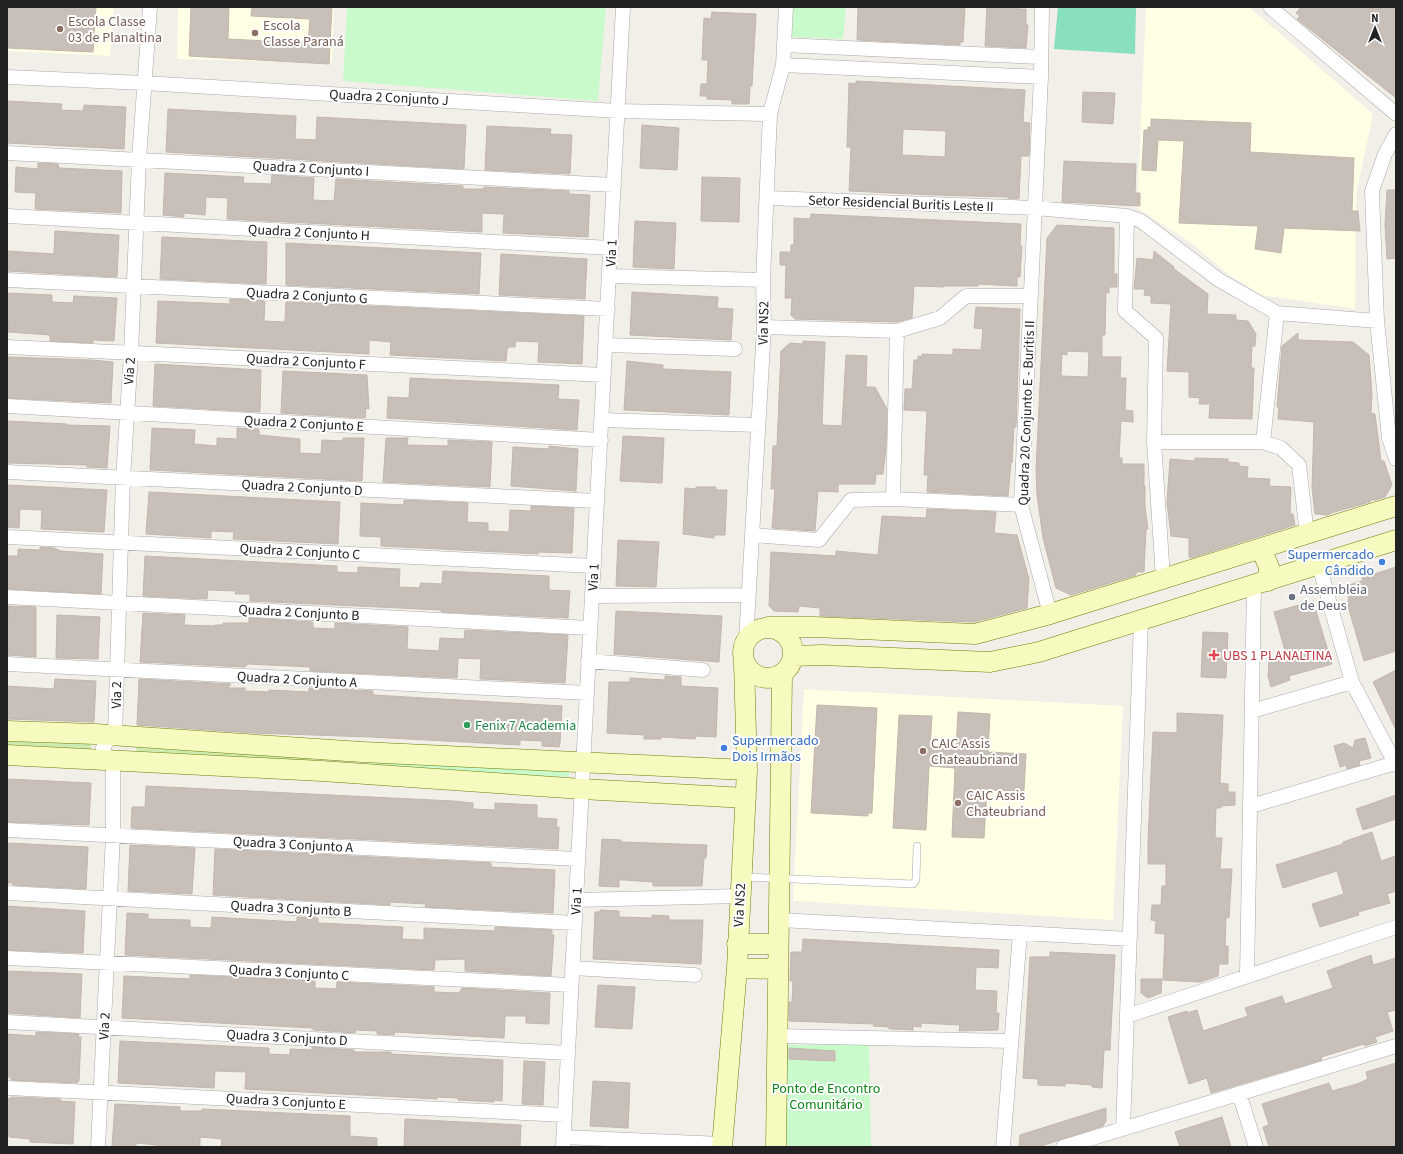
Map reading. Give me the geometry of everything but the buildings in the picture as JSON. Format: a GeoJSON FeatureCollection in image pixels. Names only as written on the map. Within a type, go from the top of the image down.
{"type":"FeatureCollection","features":[{"type":"Feature","properties":{"kind":"street","name":"Via 2"},"geometry":{"type":"LineString","coordinates":[[115,736],[122,478],[131,353],[135,223],[150,7]]}},
{"type":"Feature","properties":{"kind":"street","name":"Via 1"},"geometry":{"type":"LineString","coordinates":[[563,1142],[610,276],[623,7]]}},
{"type":"Feature","properties":{"kind":"street","name":"Via NS2"},"geometry":{"type":"LineString","coordinates":[[746,641],[764,327],[763,280],[768,198],[770,114],[783,65],[786,7]]}},
{"type":"Feature","properties":{"kind":"street"},"geometry":{"type":"LineString","coordinates":[[1035,208],[1041,77],[1040,57],[1042,7]]}},
{"type":"Feature","properties":{"kind":"street"},"geometry":{"type":"LineString","coordinates":[[1279,10],[1396,114]]}},
{"type":"Feature","properties":{"kind":"street"},"geometry":{"type":"LineString","coordinates":[[784,45],[1040,57]]}},
{"type":"Feature","properties":{"kind":"street"},"geometry":{"type":"LineString","coordinates":[[783,65],[1041,77]]}},
{"type":"Feature","properties":{"kind":"street","name":"Quadra 2 Conjunto J"},"geometry":{"type":"LineString","coordinates":[[7,77],[144,83],[618,111],[770,114]]}},
{"type":"Feature","properties":{"kind":"street"},"geometry":{"type":"LineString","coordinates":[[1396,134],[1385,154],[1372,191],[1376,321],[1389,438],[1396,459]]}},
{"type":"Feature","properties":{"kind":"street","name":"Quadra 2 Conjunto I"},"geometry":{"type":"LineString","coordinates":[[7,153],[614,184]]}},
{"type":"Feature","properties":{"kind":"street","name":"Setor Residencial Buritis Leste II"},"geometry":{"type":"LineString","coordinates":[[768,198],[1035,208],[1127,216],[1141,220],[1219,280],[1277,313],[1376,321]]}},
{"type":"Feature","properties":{"kind":"street","name":"Quadra 20 Conjunto E - Buritis II"},"geometry":{"type":"LineString","coordinates":[[1035,208],[1029,296],[1021,505],[1050,614]]}},
{"type":"Feature","properties":{"kind":"street","name":"Quadra 2 Conjunto H"},"geometry":{"type":"LineString","coordinates":[[7,216],[611,248]]}},
{"type":"Feature","properties":{"kind":"street"},"geometry":{"type":"LineString","coordinates":[[1127,216],[1125,311],[1156,338],[1154,442],[1163,578]]}},
{"type":"Feature","properties":{"kind":"street"},"geometry":{"type":"LineString","coordinates":[[610,276],[763,280]]}},
{"type":"Feature","properties":{"kind":"street","name":"Quadra 2 Conjunto G"},"geometry":{"type":"LineString","coordinates":[[7,280],[608,309]]}},
{"type":"Feature","properties":{"kind":"street"},"geometry":{"type":"LineString","coordinates":[[764,327],[897,331],[940,318],[966,296],[1029,296]]}},
{"type":"Feature","properties":{"kind":"street"},"geometry":{"type":"LineString","coordinates":[[1263,442],[1277,313]]}},
{"type":"Feature","properties":{"kind":"street"},"geometry":{"type":"LineString","coordinates":[[893,499],[897,331]]}},
{"type":"Feature","properties":{"kind":"street"},"geometry":{"type":"LineString","coordinates":[[606,345],[735,349]]}},
{"type":"Feature","properties":{"kind":"street","name":"Quadra 2 Conjunto F"},"geometry":{"type":"LineString","coordinates":[[7,346],[604,375]]}},
{"type":"Feature","properties":{"kind":"street","name":"Quadra 2 Conjunto E"},"geometry":{"type":"LineString","coordinates":[[7,406],[601,440]]}},
{"type":"Feature","properties":{"kind":"street"},"geometry":{"type":"LineString","coordinates":[[602,420],[758,425]]}},
{"type":"Feature","properties":{"kind":"street"},"geometry":{"type":"LineString","coordinates":[[1154,442],[1263,442],[1281,448],[1298,465],[1306,535]]}},
{"type":"Feature","properties":{"kind":"street","name":"Quadra 2 Conjunto D"},"geometry":{"type":"LineString","coordinates":[[7,472],[597,501]]}},
{"type":"Feature","properties":{"kind":"street"},"geometry":{"type":"LineString","coordinates":[[753,535],[819,540],[851,500],[893,499],[1021,505]]}},
{"type":"Feature","properties":{"kind":"street"},"geometry":{"type":"LineString","coordinates":[[768,628],[779,630],[788,636],[793,645],[794,656],[790,666],[782,674],[774,678],[764,678],[756,675],[749,670],[744,662],[743,655],[746,641],[759,629],[768,628],[814,627],[975,634],[1050,614],[1396,506]]}},
{"type":"Feature","properties":{"kind":"street","name":"Quadra 2 Conjunto C"},"geometry":{"type":"LineString","coordinates":[[7,537],[594,566]]}},
{"type":"Feature","properties":{"kind":"street"},"geometry":{"type":"LineString","coordinates":[[794,656],[822,655],[990,662],[1039,652],[1261,584],[1396,540]]}},
{"type":"Feature","properties":{"kind":"street"},"geometry":{"type":"LineString","coordinates":[[1284,542],[1286,561],[1294,573]]}},
{"type":"Feature","properties":{"kind":"street"},"geometry":{"type":"LineString","coordinates":[[1247,976],[1252,711],[1261,584],[1269,568],[1261,549]]}},
{"type":"Feature","properties":{"kind":"street"},"geometry":{"type":"LineString","coordinates":[[1251,806],[1395,764],[1352,682],[1319,565]]}},
{"type":"Feature","properties":{"kind":"street"},"geometry":{"type":"LineString","coordinates":[[592,596],[748,595]]}},
{"type":"Feature","properties":{"kind":"street","name":"Quadra 2 Conjunto B"},"geometry":{"type":"LineString","coordinates":[[7,596],[590,628]]}},
{"type":"Feature","properties":{"kind":"street"},"geometry":{"type":"LineString","coordinates":[[1123,1129],[1141,620]]}},
{"type":"Feature","properties":{"kind":"street"},"geometry":{"type":"LineString","coordinates":[[588,661],[702,670]]}},
{"type":"Feature","properties":{"kind":"street","name":"Via NS2"},"geometry":{"type":"LineString","coordinates":[[722,1145],[736,968],[746,798],[747,770],[744,662]]}},
{"type":"Feature","properties":{"kind":"street","name":"Quadra 2 Conjunto A"},"geometry":{"type":"LineString","coordinates":[[7,664],[587,693]]}},
{"type":"Feature","properties":{"kind":"street"},"geometry":{"type":"LineString","coordinates":[[776,1147],[776,1036],[780,920],[782,674]]}},
{"type":"Feature","properties":{"kind":"street"},"geometry":{"type":"LineString","coordinates":[[1252,711],[1352,682]]}},
{"type":"Feature","properties":{"kind":"street"},"geometry":{"type":"LineString","coordinates":[[7,731],[115,736],[362,752],[747,770]]}},
{"type":"Feature","properties":{"kind":"street"},"geometry":{"type":"LineString","coordinates":[[113,762],[106,756],[103,748],[106,742],[115,736]]}},
{"type":"Feature","properties":{"kind":"street"},"geometry":{"type":"LineString","coordinates":[[320,749],[327,756],[328,760],[322,771]]}},
{"type":"Feature","properties":{"kind":"street"},"geometry":{"type":"LineString","coordinates":[[358,774],[354,762],[362,752]]}},
{"type":"Feature","properties":{"kind":"street"},"geometry":{"type":"LineString","coordinates":[[7,755],[113,762],[322,771],[582,789],[746,798]]}},
{"type":"Feature","properties":{"kind":"street","name":"Via 2"},"geometry":{"type":"LineString","coordinates":[[98,1147],[113,835],[113,762]]}},
{"type":"Feature","properties":{"kind":"street"},"geometry":{"type":"LineString","coordinates":[[708,768],[708,796]]}},
{"type":"Feature","properties":{"kind":"street","name":"Quadra 3 Conjunto A"},"geometry":{"type":"LineString","coordinates":[[7,830],[578,859]]}},
{"type":"Feature","properties":{"kind":"street","name":"Quadra 3 Conjunto B"},"geometry":{"type":"LineString","coordinates":[[7,893],[575,923]]}},
{"type":"Feature","properties":{"kind":"street"},"geometry":{"type":"LineString","coordinates":[[576,900],[740,896]]}},
{"type":"Feature","properties":{"kind":"street"},"geometry":{"type":"LineString","coordinates":[[780,920],[1130,939]]}},
{"type":"Feature","properties":{"kind":"street"},"geometry":{"type":"LineString","coordinates":[[1127,1016],[1396,927]]}},
{"type":"Feature","properties":{"kind":"street"},"geometry":{"type":"LineString","coordinates":[[1003,1147],[1020,933]]}},
{"type":"Feature","properties":{"kind":"street"},"geometry":{"type":"LineString","coordinates":[[737,944],[778,944]]}},
{"type":"Feature","properties":{"kind":"street","name":"Quadra 3 Conjunto C"},"geometry":{"type":"LineString","coordinates":[[7,958],[571,985]]}},
{"type":"Feature","properties":{"kind":"street"},"geometry":{"type":"LineString","coordinates":[[572,968],[696,975]]}},
{"type":"Feature","properties":{"kind":"street"},"geometry":{"type":"LineString","coordinates":[[736,968],[778,969]]}},
{"type":"Feature","properties":{"kind":"street","name":"Quadra 3 Conjunto D"},"geometry":{"type":"LineString","coordinates":[[7,1022],[568,1053]]}},
{"type":"Feature","properties":{"kind":"street"},"geometry":{"type":"LineString","coordinates":[[776,1036],[1011,1041]]}},
{"type":"Feature","properties":{"kind":"street"},"geometry":{"type":"LineString","coordinates":[[1064,1147],[1396,1046]]}},
{"type":"Feature","properties":{"kind":"street","name":"Quadra 3 Conjunto E"},"geometry":{"type":"LineString","coordinates":[[7,1088],[564,1115]]}},
{"type":"Feature","properties":{"kind":"street"},"geometry":{"type":"LineString","coordinates":[[1239,1093],[1256,1147]]}},
{"type":"Feature","properties":{"kind":"street"},"geometry":{"type":"LineString","coordinates":[[563,1142],[722,1145]]}},
{"type":"Feature","properties":{"kind":"lane"},"geometry":{"type":"LineString","coordinates":[[741,877],[913,884],[916,880],[917,846]]}},
{"type":"Feature","properties":{"kind":"shaded area","name":"Escola Classe 03 de Planaltina"},"geometry":{"type":"Polygon","coordinates":[[[7,7],[114,7],[110,56],[7,51],[7,7]]]}},
{"type":"Feature","properties":{"kind":"shaded area","name":"Escola Classe Paraná"},"geometry":{"type":"Polygon","coordinates":[[[178,7],[334,7],[332,63],[177,59],[178,7]]]}},
{"type":"Feature","properties":{"kind":"shaded area"},"geometry":{"type":"Polygon","coordinates":[[[1146,7],[1249,7],[1373,114],[1356,195],[1355,309],[1262,295],[1231,276],[1190,242],[1137,208],[1146,7]]]}},
{"type":"Feature","properties":{"kind":"shaded area","name":"CAIC Assis Chateubriand"},"geometry":{"type":"Polygon","coordinates":[[[804,689],[1123,706],[1113,920],[793,901],[804,689]]]}},
{"type":"Feature","properties":{"kind":"green space"},"geometry":{"type":"Polygon","coordinates":[[[347,7],[606,7],[598,101],[343,81],[347,7]]]}},
{"type":"Feature","properties":{"kind":"green space"},"geometry":{"type":"Polygon","coordinates":[[[793,7],[846,7],[843,39],[792,37],[793,7]]]}},
{"type":"Feature","properties":{"kind":"green space"},"geometry":{"type":"Polygon","coordinates":[[[1058,7],[1136,7],[1135,54],[1054,49],[1058,7]]]}},
{"type":"Feature","properties":{"kind":"green space"},"geometry":{"type":"Polygon","coordinates":[[[7,738],[91,740],[91,752],[7,749],[7,738]]]}},
{"type":"Feature","properties":{"kind":"green space"},"geometry":{"type":"Polygon","coordinates":[[[137,741],[312,753],[312,764],[136,753],[137,741]]]}},
{"type":"Feature","properties":{"kind":"green space"},"geometry":{"type":"Polygon","coordinates":[[[370,756],[569,768],[569,777],[370,768],[370,756]]]}},
{"type":"Feature","properties":{"kind":"green space","name":"Ponto de Encontro Comunitário"},"geometry":{"type":"Polygon","coordinates":[[[783,1045],[869,1045],[871,1147],[812,1147],[783,1145],[783,1045]]]}},
{"type":"Feature","properties":{"kind":"place","name":"Escola Classe 03 de Planaltina"},"geometry":{"type":"Point","coordinates":[60,29]}},
{"type":"Feature","properties":{"kind":"place","name":"Escola Classe Paraná"},"geometry":{"type":"Point","coordinates":[255,33]}},
{"type":"Feature","properties":{"kind":"place","name":"Supermercado Cândido"},"geometry":{"type":"Point","coordinates":[1382,562]}},
{"type":"Feature","properties":{"kind":"place","name":"Assembleia de Deus"},"geometry":{"type":"Point","coordinates":[1292,597]}},
{"type":"Feature","properties":{"kind":"place","name":"UBS 1 PLANALTINA"},"geometry":{"type":"Point","coordinates":[1214,655]}},
{"type":"Feature","properties":{"kind":"place","name":"Fenix 7 Academia"},"geometry":{"type":"Point","coordinates":[467,725]}},
{"type":"Feature","properties":{"kind":"place","name":"Supermercado Dois Irmãos"},"geometry":{"type":"Point","coordinates":[724,748]}},
{"type":"Feature","properties":{"kind":"place","name":"CAIC Assis Chateaubriand"},"geometry":{"type":"Point","coordinates":[923,751]}},
{"type":"Feature","properties":{"kind":"place","name":"CAIC Assis Chateubriand"},"geometry":{"type":"Point","coordinates":[958,803]}}]}
